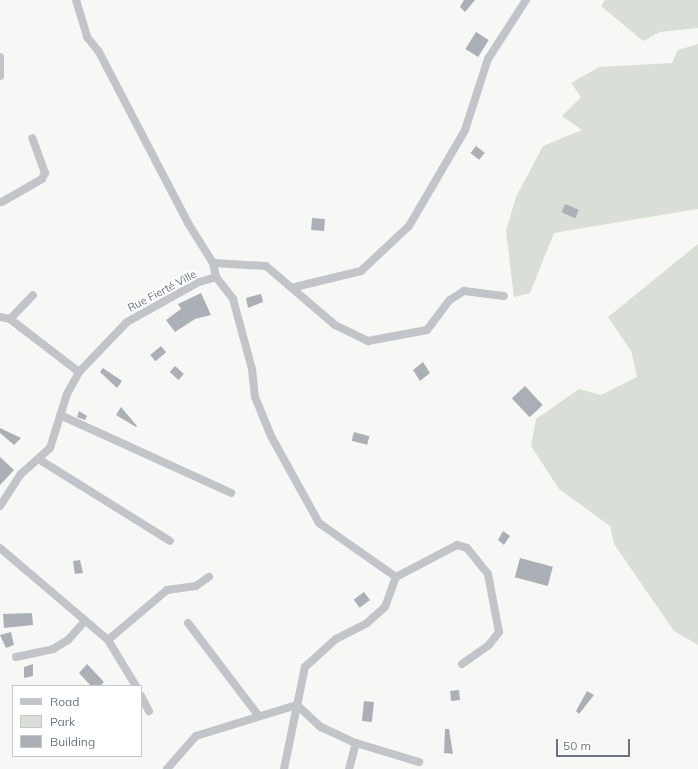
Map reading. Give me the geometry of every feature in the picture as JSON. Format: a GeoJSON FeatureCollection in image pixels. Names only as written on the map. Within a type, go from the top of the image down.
{"type":"FeatureCollection","features":[{"type":"Feature","properties":{"kind":"street"},"geometry":{"type":"LineString","coordinates":[[76,0],[87,37],[99,52],[188,223],[213,263],[216,277],[233,299],[252,369],[255,397],[271,436],[294,479],[319,523],[396,577]]}},
{"type":"Feature","properties":{"kind":"street"},"geometry":{"type":"LineString","coordinates":[[295,287],[361,271],[410,226],[465,130],[488,59],[526,0]]}},
{"type":"Feature","properties":{"kind":"street"},"geometry":{"type":"LineString","coordinates":[[0,58],[0,76]]}},
{"type":"Feature","properties":{"kind":"street"},"geometry":{"type":"LineString","coordinates":[[1,201],[42,179],[45,173],[32,138]]}},
{"type":"Feature","properties":{"kind":"street"},"geometry":{"type":"LineString","coordinates":[[213,263],[266,266],[295,287],[335,325],[368,341],[427,330],[450,300],[464,291],[504,296]]}},
{"type":"Feature","properties":{"kind":"street","name":"Rue Fierté Ville"},"geometry":{"type":"LineString","coordinates":[[0,506],[21,474],[40,460],[50,448],[60,416],[79,372],[127,322],[199,282],[216,277]]}},
{"type":"Feature","properties":{"kind":"street"},"geometry":{"type":"LineString","coordinates":[[10,319],[33,295]]}},
{"type":"Feature","properties":{"kind":"street"},"geometry":{"type":"LineString","coordinates":[[0,317],[10,319],[79,372]]}},
{"type":"Feature","properties":{"kind":"street"},"geometry":{"type":"LineString","coordinates":[[60,416],[231,494]]}},
{"type":"Feature","properties":{"kind":"street"},"geometry":{"type":"LineString","coordinates":[[40,460],[170,541]]}},
{"type":"Feature","properties":{"kind":"street"},"geometry":{"type":"LineString","coordinates":[[284,769],[305,667],[336,639],[367,623],[385,607],[396,577],[457,544],[467,548],[488,574],[499,632],[489,645],[462,664]]}},
{"type":"Feature","properties":{"kind":"street"},"geometry":{"type":"LineString","coordinates":[[0,548],[108,640],[135,685]]}},
{"type":"Feature","properties":{"kind":"street"},"geometry":{"type":"LineString","coordinates":[[108,640],[167,590],[196,586],[209,577]]}},
{"type":"Feature","properties":{"kind":"street"},"geometry":{"type":"LineString","coordinates":[[16,657],[53,649],[68,640],[85,621]]}},
{"type":"Feature","properties":{"kind":"street"},"geometry":{"type":"LineString","coordinates":[[188,624],[258,715]]}},
{"type":"Feature","properties":{"kind":"street"},"geometry":{"type":"LineString","coordinates":[[142,698],[149,711]]}},
{"type":"Feature","properties":{"kind":"street"},"geometry":{"type":"LineString","coordinates":[[168,769],[196,736],[258,715],[296,705]]}},
{"type":"Feature","properties":{"kind":"street"},"geometry":{"type":"LineString","coordinates":[[296,705],[321,727],[356,743],[419,762]]}},
{"type":"Feature","properties":{"kind":"street"},"geometry":{"type":"LineString","coordinates":[[349,769],[356,743]]}},
{"type":"Feature","properties":{"kind":"green space"},"geometry":{"type":"Polygon","coordinates":[[[605,0],[698,0],[698,28],[660,32],[643,41],[601,6],[605,0]]]}},
{"type":"Feature","properties":{"kind":"green space"},"geometry":{"type":"Polygon","coordinates":[[[698,44],[698,209],[554,233],[530,293],[514,297],[506,231],[516,197],[543,146],[582,130],[562,116],[581,97],[571,83],[599,67],[672,63],[678,50],[698,44]]]}},
{"type":"Feature","properties":{"kind":"green space"},"geometry":{"type":"Polygon","coordinates":[[[698,244],[698,645],[674,631],[614,544],[610,526],[559,489],[531,446],[536,419],[579,389],[601,395],[637,377],[631,351],[608,317],[698,244]]]}},
{"type":"Feature","properties":{"kind":"building"},"geometry":{"type":"Polygon","coordinates":[[[464,0],[475,0],[465,12],[460,7],[464,0]]]}},
{"type":"Feature","properties":{"kind":"building"},"geometry":{"type":"Polygon","coordinates":[[[476,32],[489,40],[478,57],[465,49],[476,32]]]}},
{"type":"Feature","properties":{"kind":"building"},"geometry":{"type":"Polygon","coordinates":[[[476,146],[485,153],[479,160],[470,153],[476,146]]]}},
{"type":"Feature","properties":{"kind":"building"},"geometry":{"type":"Polygon","coordinates":[[[565,204],[579,210],[575,218],[561,212],[565,204]]]}},
{"type":"Feature","properties":{"kind":"building"},"geometry":{"type":"Polygon","coordinates":[[[312,218],[325,219],[324,231],[311,230],[312,218]]]}},
{"type":"Feature","properties":{"kind":"building"},"geometry":{"type":"Polygon","coordinates":[[[201,293],[211,315],[195,319],[175,332],[166,320],[181,309],[178,304],[201,293]]]}},
{"type":"Feature","properties":{"kind":"building"},"geometry":{"type":"Polygon","coordinates":[[[261,294],[263,302],[248,308],[246,298],[261,294]]]}},
{"type":"Feature","properties":{"kind":"building"},"geometry":{"type":"Polygon","coordinates":[[[161,346],[166,352],[155,361],[150,355],[161,346]]]}},
{"type":"Feature","properties":{"kind":"building"},"geometry":{"type":"Polygon","coordinates":[[[423,362],[430,373],[420,381],[413,370],[423,362]]]}},
{"type":"Feature","properties":{"kind":"building"},"geometry":{"type":"Polygon","coordinates":[[[175,366],[184,374],[179,380],[170,372],[175,366]]]}},
{"type":"Feature","properties":{"kind":"building"},"geometry":{"type":"Polygon","coordinates":[[[103,368],[122,381],[117,388],[100,372],[103,368]]]}},
{"type":"Feature","properties":{"kind":"building"},"geometry":{"type":"Polygon","coordinates":[[[525,386],[543,405],[530,417],[512,398],[525,386]]]}},
{"type":"Feature","properties":{"kind":"building"},"geometry":{"type":"Polygon","coordinates":[[[121,407],[137,426],[136,427],[116,415],[121,407]]]}},
{"type":"Feature","properties":{"kind":"building"},"geometry":{"type":"Polygon","coordinates":[[[79,411],[87,416],[85,420],[77,417],[79,411]]]}},
{"type":"Feature","properties":{"kind":"building"},"geometry":{"type":"Polygon","coordinates":[[[0,428],[21,438],[14,445],[0,433],[0,428]]]}},
{"type":"Feature","properties":{"kind":"building"},"geometry":{"type":"Polygon","coordinates":[[[354,432],[369,436],[367,445],[352,441],[354,432]]]}},
{"type":"Feature","properties":{"kind":"building"},"geometry":{"type":"Polygon","coordinates":[[[0,457],[14,470],[0,485],[0,457]]]}},
{"type":"Feature","properties":{"kind":"building"},"geometry":{"type":"Polygon","coordinates":[[[503,531],[510,536],[504,545],[498,540],[503,531]]]}},
{"type":"Feature","properties":{"kind":"building"},"geometry":{"type":"Polygon","coordinates":[[[520,558],[553,567],[548,586],[515,577],[520,558]]]}},
{"type":"Feature","properties":{"kind":"building"},"geometry":{"type":"Polygon","coordinates":[[[80,560],[83,573],[75,574],[73,561],[80,560]]]}},
{"type":"Feature","properties":{"kind":"building"},"geometry":{"type":"Polygon","coordinates":[[[364,592],[370,600],[360,608],[354,600],[364,592]]]}},
{"type":"Feature","properties":{"kind":"building"},"geometry":{"type":"Polygon","coordinates":[[[32,613],[33,625],[4,628],[3,614],[32,613]]]}},
{"type":"Feature","properties":{"kind":"building"},"geometry":{"type":"Polygon","coordinates":[[[11,632],[14,645],[6,648],[0,635],[11,632]]]}},
{"type":"Feature","properties":{"kind":"building"},"geometry":{"type":"Polygon","coordinates":[[[33,664],[33,676],[24,678],[24,667],[33,664]]]}},
{"type":"Feature","properties":{"kind":"building"},"geometry":{"type":"Polygon","coordinates":[[[87,664],[104,682],[101,685],[90,685],[79,673],[87,664]]]}},
{"type":"Feature","properties":{"kind":"building"},"geometry":{"type":"Polygon","coordinates":[[[459,690],[460,700],[451,701],[450,691],[459,690]]]}},
{"type":"Feature","properties":{"kind":"building"},"geometry":{"type":"Polygon","coordinates":[[[587,691],[594,695],[579,714],[576,711],[587,691]]]}},
{"type":"Feature","properties":{"kind":"building"},"geometry":{"type":"Polygon","coordinates":[[[364,701],[374,702],[372,722],[362,721],[364,701]]]}},
{"type":"Feature","properties":{"kind":"building"},"geometry":{"type":"Polygon","coordinates":[[[445,729],[449,729],[453,754],[444,753],[445,729]]]}}]}
